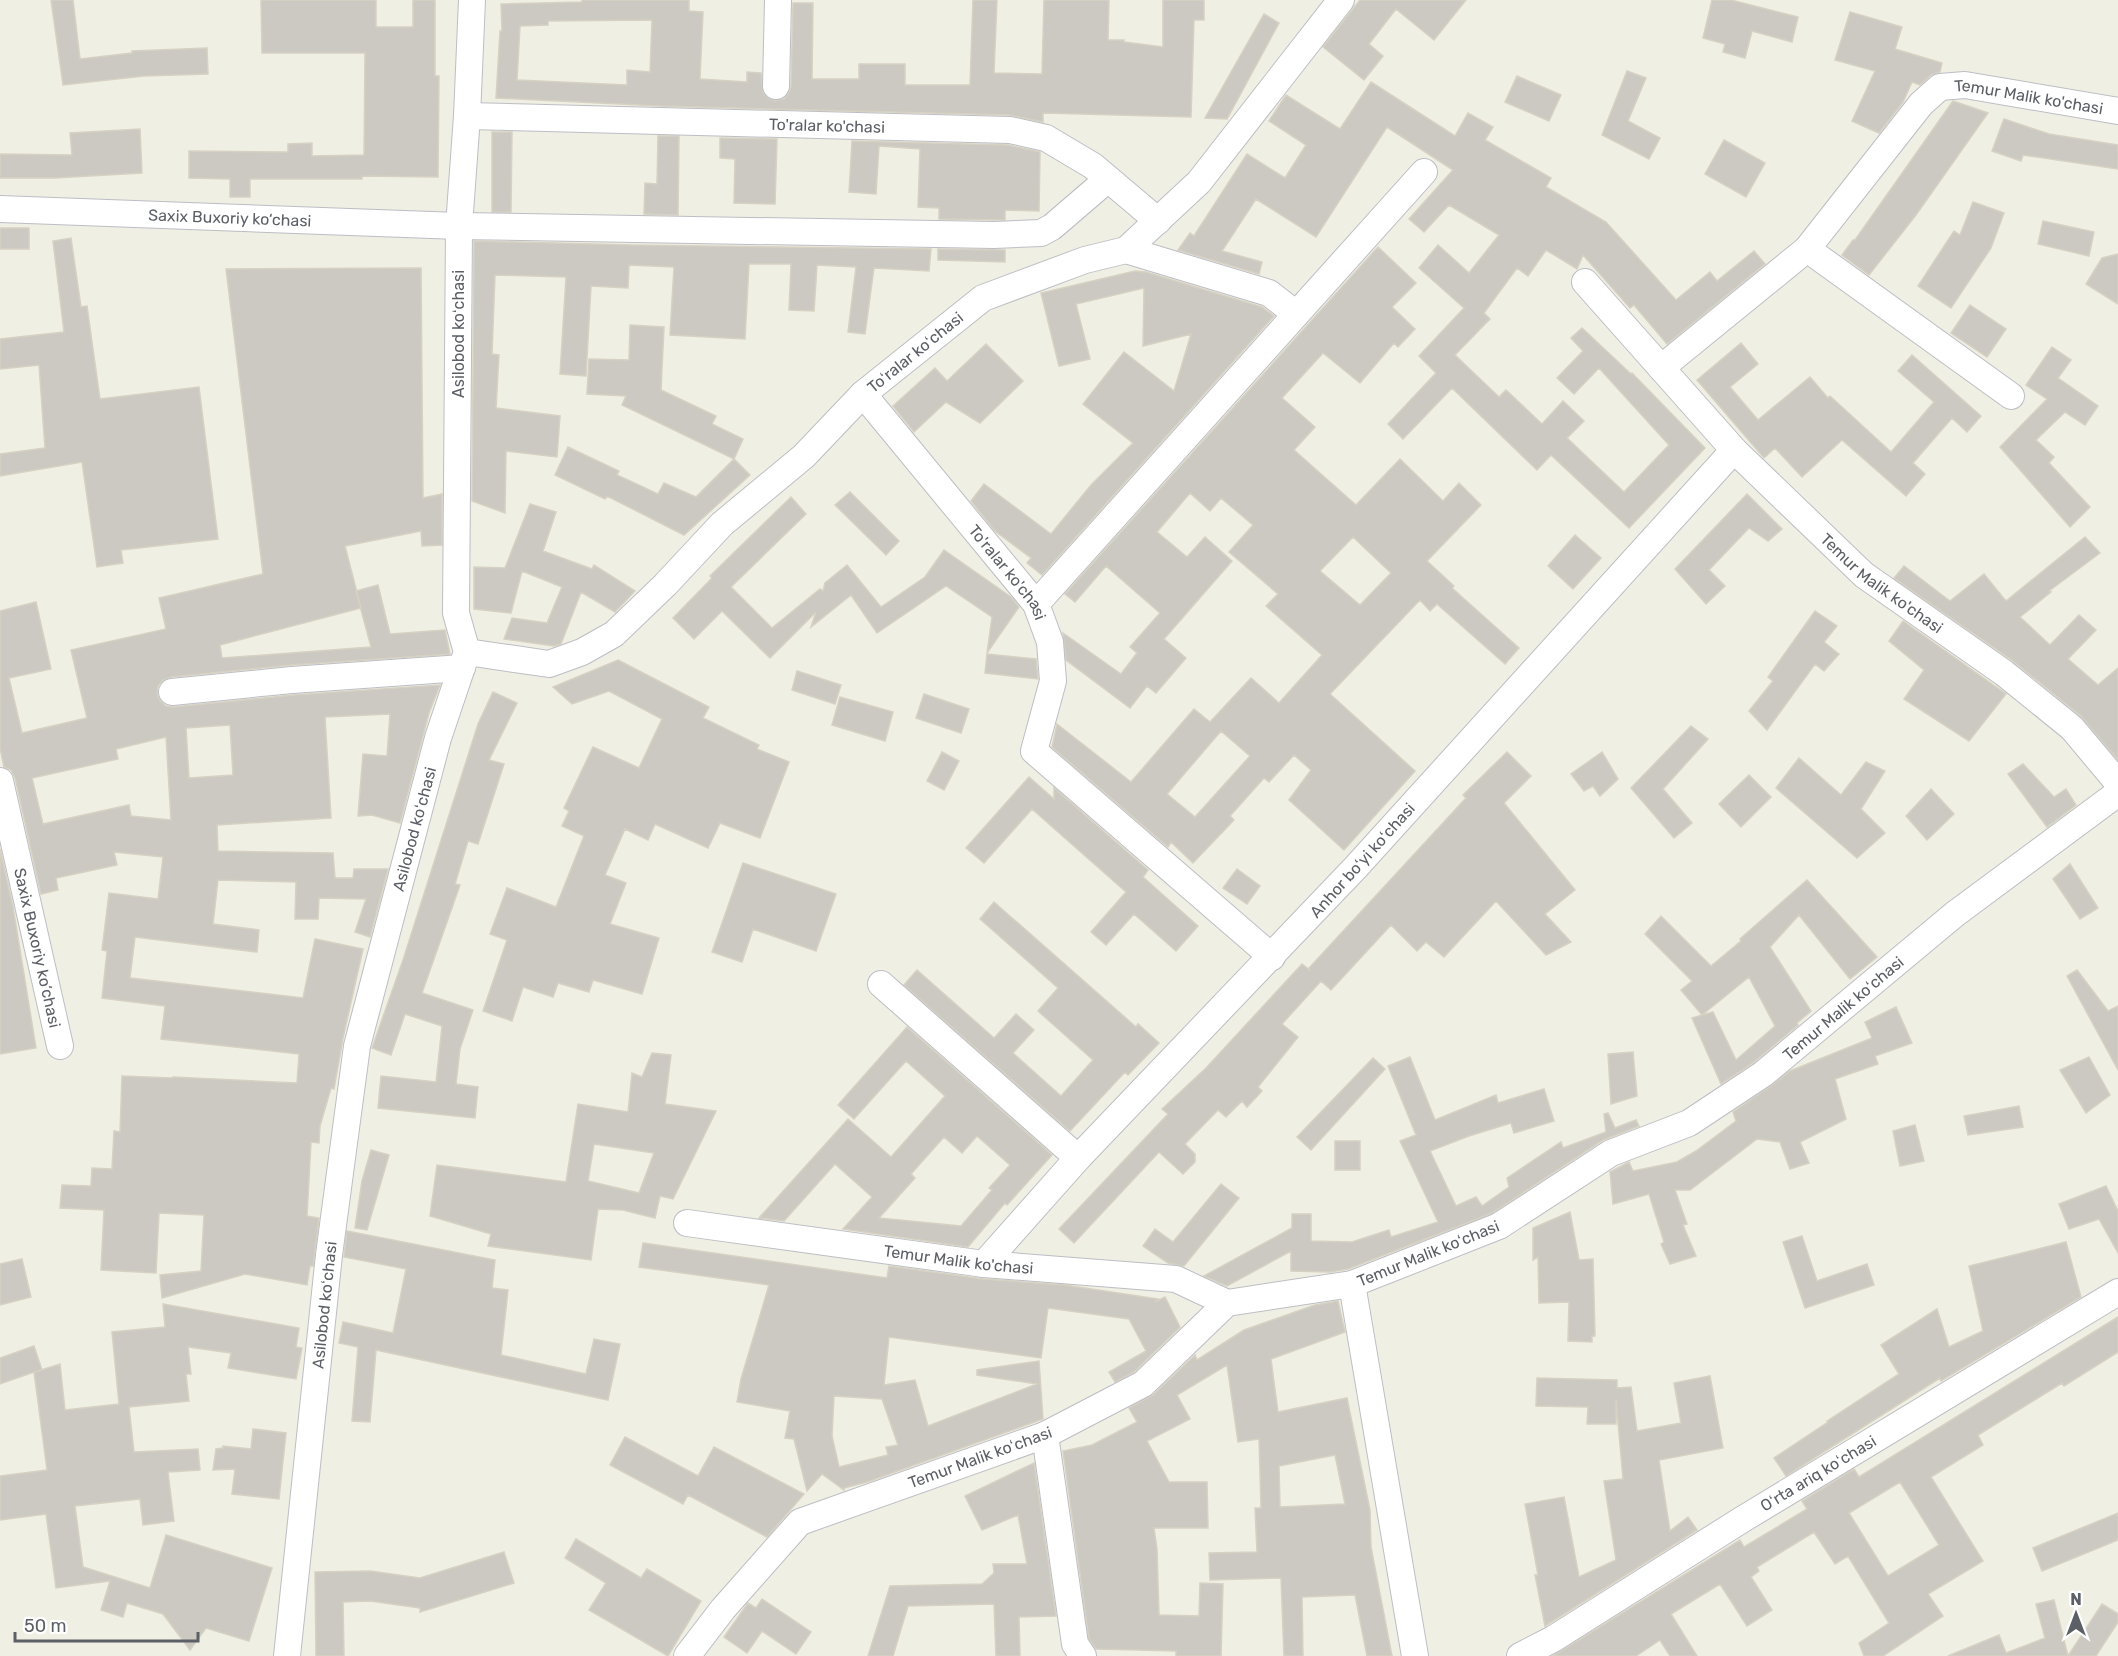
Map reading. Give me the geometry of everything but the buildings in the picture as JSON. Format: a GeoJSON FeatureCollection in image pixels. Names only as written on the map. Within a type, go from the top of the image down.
{"type":"FeatureCollection","features":[{"type":"Feature","properties":{"kind":"street","name":"Asilobod koʻchasi"},"geometry":{"type":"LineString","coordinates":[[287,1656],[329,1256],[357,1046],[438,738],[464,660],[456,613],[459,226],[472,0]]}},
{"type":"Feature","properties":{"kind":"street"},"geometry":{"type":"LineString","coordinates":[[776,86],[778,0]]}},
{"type":"Feature","properties":{"kind":"street","name":"Toʻralar koʻchasi"},"geometry":{"type":"LineString","coordinates":[[172,692],[464,660],[549,664],[582,652],[614,634],[665,585],[722,524],[804,456],[863,394],[983,298],[1085,260],[1126,250],[1198,182],[1341,0]]}},
{"type":"Feature","properties":{"kind":"street","name":"Temur Malik ko'chasi"},"geometry":{"type":"LineString","coordinates":[[1661,369],[1807,249],[1921,104],[1940,87],[1965,85],[2118,111]]}},
{"type":"Feature","properties":{"kind":"street","name":"To'ralar ko'chasi"},"geometry":{"type":"LineString","coordinates":[[467,116],[1010,130],[1046,138],[1093,166],[1158,221]]}},
{"type":"Feature","properties":{"kind":"street"},"geometry":{"type":"LineString","coordinates":[[1036,604],[1424,171]]}},
{"type":"Feature","properties":{"kind":"street","name":"Saxix Buxoriy ko‘chasi"},"geometry":{"type":"LineString","coordinates":[[0,209],[459,226],[994,235],[1041,233],[1052,227],[1108,179]]}},
{"type":"Feature","properties":{"kind":"street"},"geometry":{"type":"LineString","coordinates":[[1807,249],[2011,396]]}},
{"type":"Feature","properties":{"kind":"street"},"geometry":{"type":"LineString","coordinates":[[1126,250],[1269,292],[1296,314]]}},
{"type":"Feature","properties":{"kind":"street","name":"Temur Malik ko'chasi"},"geometry":{"type":"LineString","coordinates":[[1585,282],[1734,450],[1864,575],[2004,673],[2072,728],[2118,783]]}},
{"type":"Feature","properties":{"kind":"street","name":"To'ralar ko'chasi"},"geometry":{"type":"LineString","coordinates":[[863,394],[1036,604],[1050,642],[1053,681],[1034,752],[1272,957]]}},
{"type":"Feature","properties":{"kind":"street","name":"Anhor boʻyi koʻchasi"},"geometry":{"type":"LineString","coordinates":[[984,1264],[1078,1158],[1272,957],[1734,450]]}},
{"type":"Feature","properties":{"kind":"street","name":"Saxix Buxoriy ko‘chasi"},"geometry":{"type":"LineString","coordinates":[[0,781],[60,1046]]}},
{"type":"Feature","properties":{"kind":"street","name":"Temur Malik koʻchasi"},"geometry":{"type":"LineString","coordinates":[[687,1656],[723,1609],[800,1522],[1045,1435],[1143,1384],[1227,1303],[1352,1284],[1499,1226],[1611,1153],[1689,1123],[1764,1074],[1955,914],[2118,793]]}},
{"type":"Feature","properties":{"kind":"street"},"geometry":{"type":"LineString","coordinates":[[880,984],[1078,1158]]}},
{"type":"Feature","properties":{"kind":"street","name":"Temur Malik ko'chasi"},"geometry":{"type":"LineString","coordinates":[[687,1223],[984,1264],[1176,1280],[1227,1303]]}},
{"type":"Feature","properties":{"kind":"street"},"geometry":{"type":"LineString","coordinates":[[1352,1284],[1415,1656]]}},
{"type":"Feature","properties":{"kind":"street","name":"Oʻrta ariq koʻchasi"},"geometry":{"type":"LineString","coordinates":[[1520,1656],[1552,1639],[1772,1502],[2118,1292]]}},
{"type":"Feature","properties":{"kind":"street"},"geometry":{"type":"LineString","coordinates":[[1045,1435],[1075,1644],[1083,1656]]}}]}
